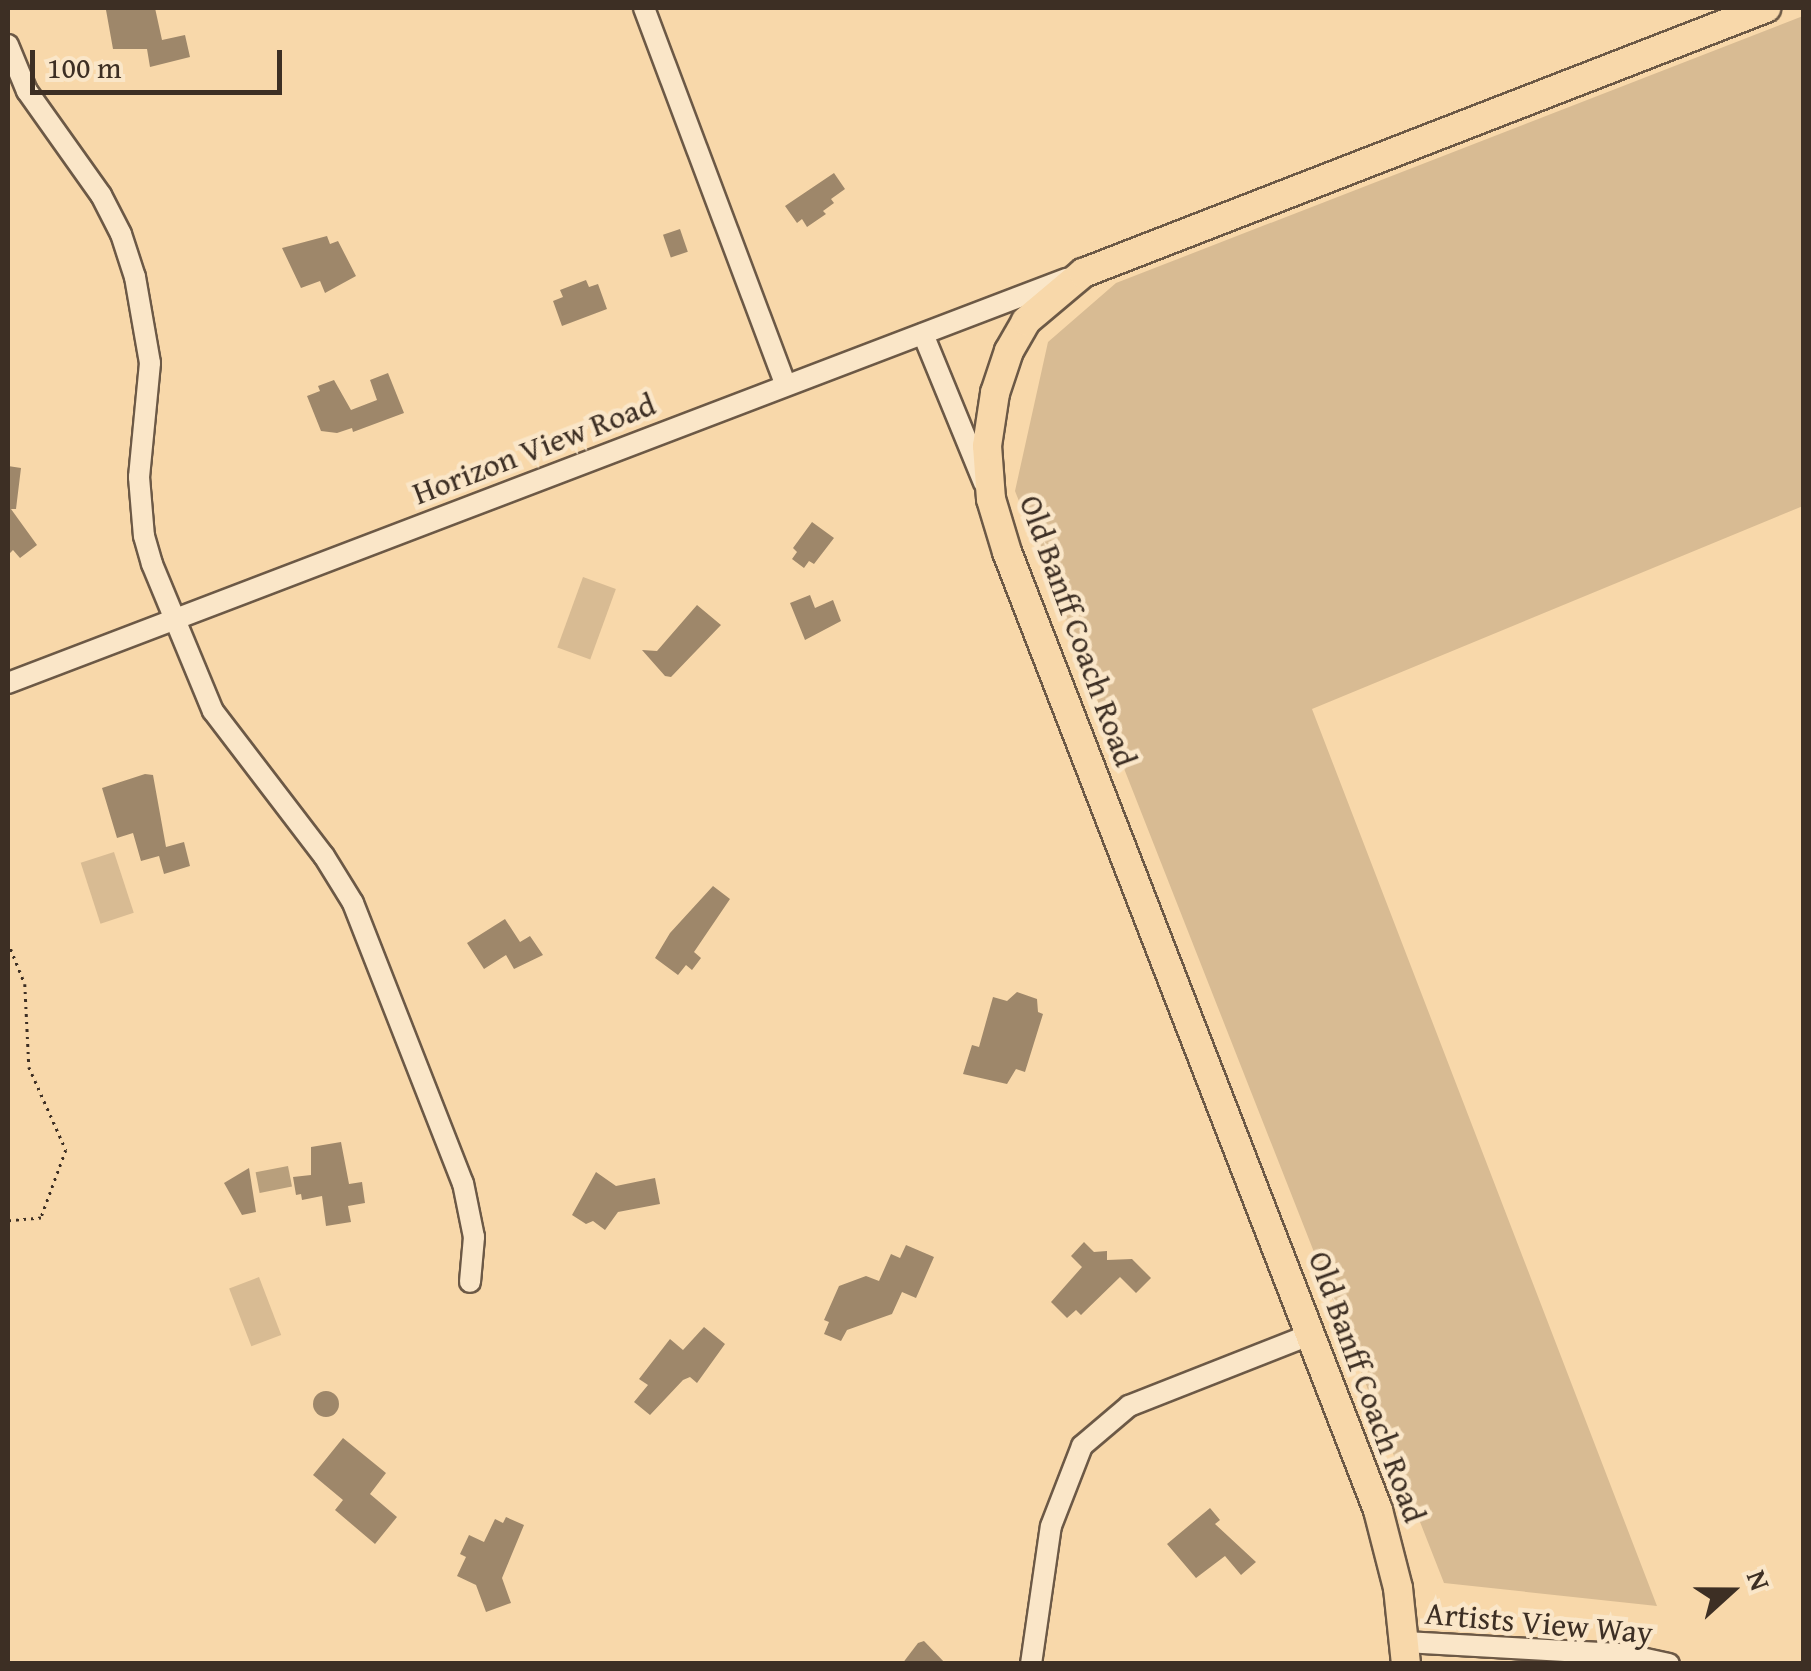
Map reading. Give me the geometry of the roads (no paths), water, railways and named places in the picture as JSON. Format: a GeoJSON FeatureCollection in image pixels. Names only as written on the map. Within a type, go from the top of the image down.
{"type":"FeatureCollection","features":[{"type":"Feature","properties":{"kind":"main road","name":"Old Banff Coach Road"},"geometry":{"type":"LineString","coordinates":[[1405,1653],[1398,1588],[1378,1510],[1039,639],[991,499],[987,446],[996,393],[1010,351],[1026,322],[1083,273],[1766,8]]}},
{"type":"Feature","properties":{"kind":"street"},"geometry":{"type":"LineString","coordinates":[[644,8],[785,384]]}},
{"type":"Feature","properties":{"kind":"street"},"geometry":{"type":"LineString","coordinates":[[8,44],[27,91],[101,195],[135,277],[150,363],[140,501],[152,564],[213,711],[324,856],[353,903],[463,1183],[474,1238],[470,1282]]}},
{"type":"Feature","properties":{"kind":"street","name":"Horizon View Road"},"geometry":{"type":"LineString","coordinates":[[8,683],[1083,273]]}},
{"type":"Feature","properties":{"kind":"street"},"geometry":{"type":"LineString","coordinates":[[923,334],[991,499]]}},
{"type":"Feature","properties":{"kind":"street"},"geometry":{"type":"LineString","coordinates":[[1031,1664],[1051,1526],[1082,1446],[1129,1406],[1312,1334]]}},
{"type":"Feature","properties":{"kind":"street","name":"Artists View Way"},"geometry":{"type":"LineString","coordinates":[[1405,1653],[1624,1654],[1669,1664]]}}]}
